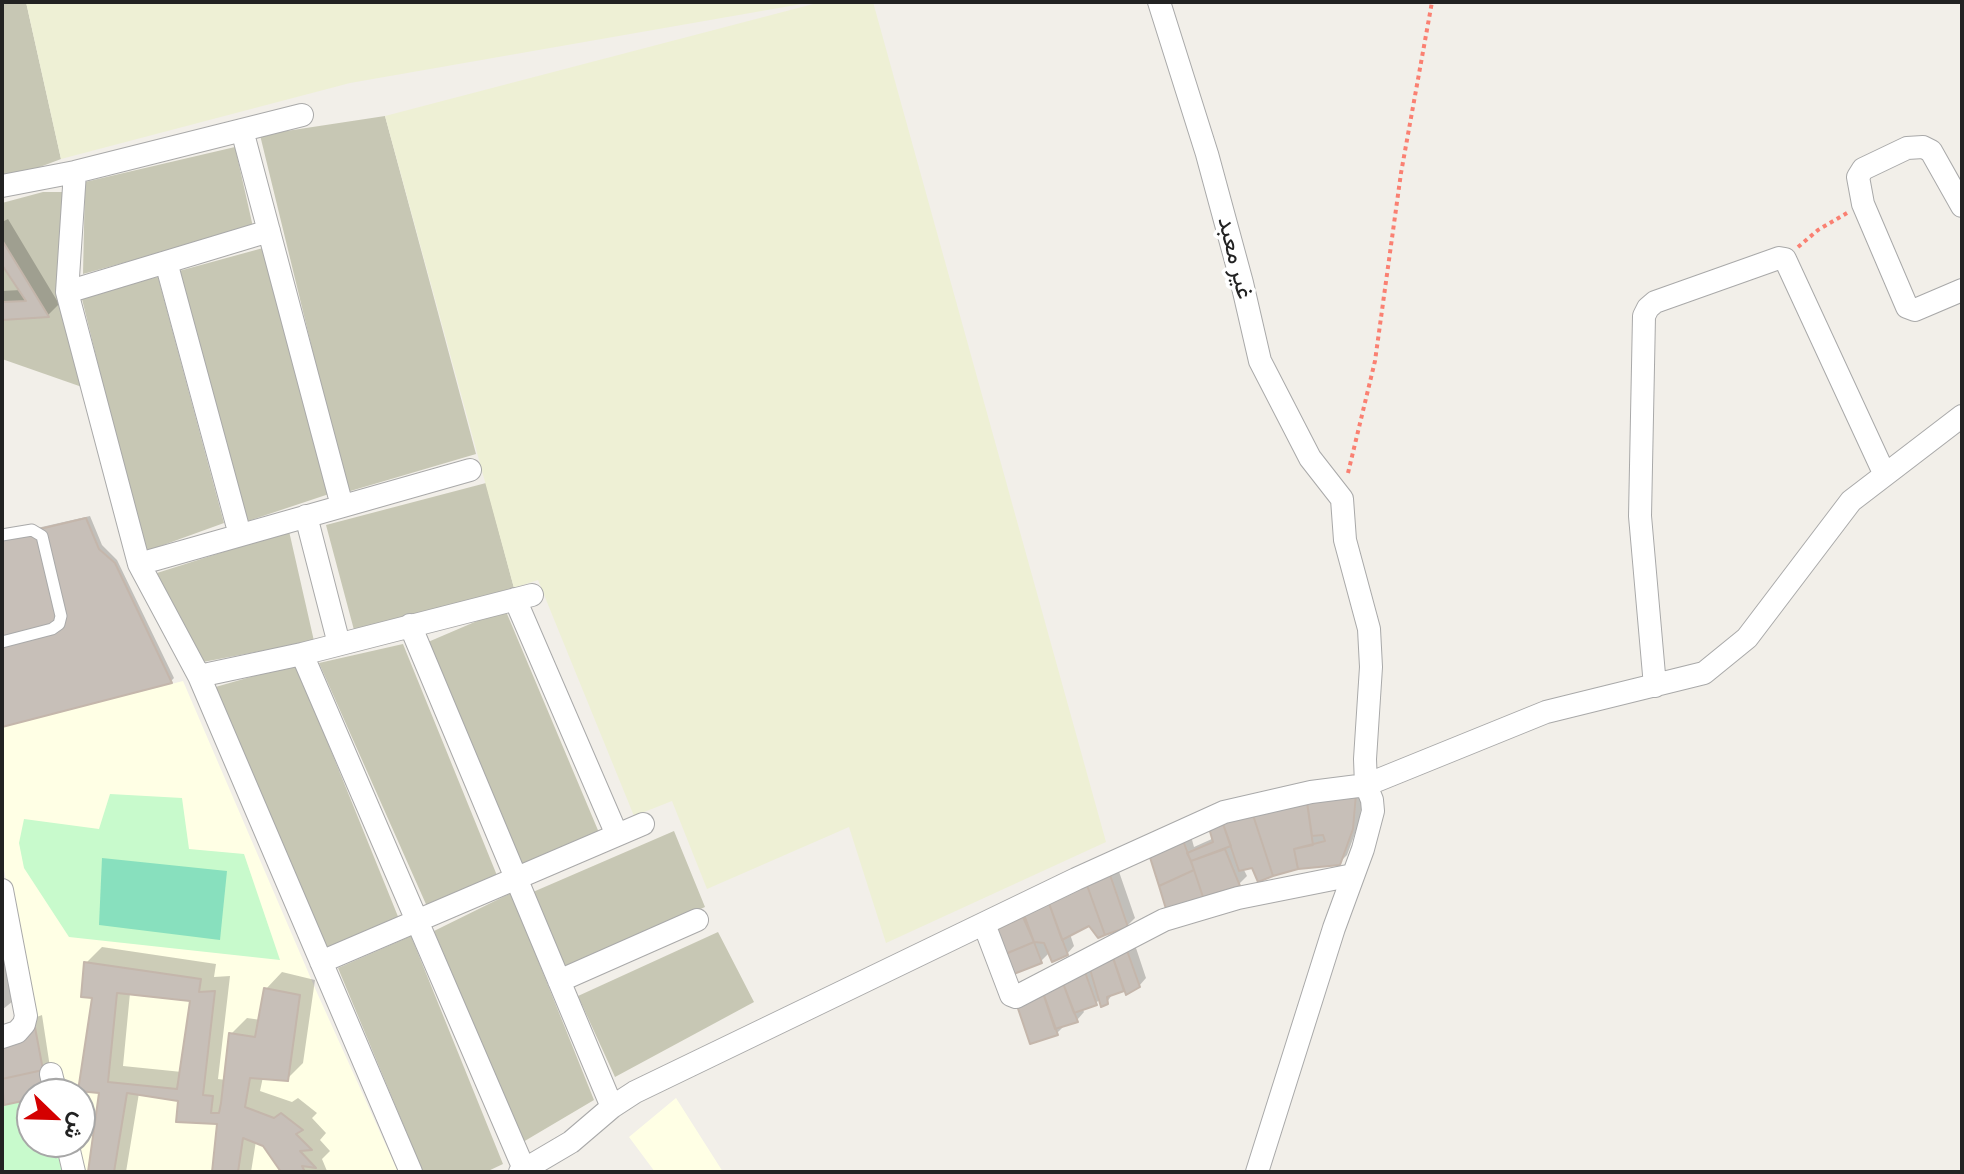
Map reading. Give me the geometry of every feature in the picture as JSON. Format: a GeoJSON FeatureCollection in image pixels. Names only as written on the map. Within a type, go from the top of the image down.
{"type":"FeatureCollection","features":[{"type":"Feature","properties":{"kind":"street","name":"غير معبد"},"geometry":{"type":"LineString","coordinates":[[1159,2],[1207,154],[1260,361],[1310,458],[1342,499]]}},
{"type":"Feature","properties":{"kind":"street"},"geometry":{"type":"LineString","coordinates":[[2,186],[75,172],[302,115]]}},
{"type":"Feature","properties":{"kind":"street"},"geometry":{"type":"LineString","coordinates":[[242,130],[342,506]]}},
{"type":"Feature","properties":{"kind":"street"},"geometry":{"type":"LineString","coordinates":[[1962,206],[1931,151],[1923,147],[1907,148],[1863,169],[1858,177],[1863,204],[1907,307],[1915,310],[1962,290]]}},
{"type":"Feature","properties":{"kind":"street"},"geometry":{"type":"LineString","coordinates":[[75,172],[67,292],[139,564],[199,676],[411,1172]]}},
{"type":"Feature","properties":{"kind":"street"},"geometry":{"type":"LineString","coordinates":[[67,292],[269,231]]}},
{"type":"Feature","properties":{"kind":"street"},"geometry":{"type":"LineString","coordinates":[[1655,686],[1640,516],[1644,316],[1648,308],[1655,302],[1779,258],[1785,259],[1884,473]]}},
{"type":"Feature","properties":{"kind":"street"},"geometry":{"type":"LineString","coordinates":[[166,262],[240,535]]}},
{"type":"Feature","properties":{"kind":"street"},"geometry":{"type":"LineString","coordinates":[[302,654],[522,1171],[571,1142],[635,1092],[1076,879],[1224,812],[1311,792],[1366,785],[1546,712],[1704,673],[1747,638],[1851,501],[1962,416]]}},
{"type":"Feature","properties":{"kind":"street"},"geometry":{"type":"LineString","coordinates":[[139,564],[470,470]]}},
{"type":"Feature","properties":{"kind":"street"},"geometry":{"type":"LineString","coordinates":[[1257,1172],[1373,811],[1366,785],[1364,736],[1371,667],[1369,629],[1345,540],[1342,499]]}},
{"type":"Feature","properties":{"kind":"street"},"geometry":{"type":"LineString","coordinates":[[306,516],[339,644]]}},
{"type":"Feature","properties":{"kind":"street"},"geometry":{"type":"LineString","coordinates":[[199,676],[302,654],[523,597],[617,835]]}},
{"type":"Feature","properties":{"kind":"street"},"geometry":{"type":"LineString","coordinates":[[410,625],[612,1107]]}},
{"type":"Feature","properties":{"kind":"street"},"geometry":{"type":"LineString","coordinates":[[321,962],[643,824]]}},
{"type":"Feature","properties":{"kind":"street"},"geometry":{"type":"LineString","coordinates":[[984,924],[1011,995],[1020,996],[1164,920],[1238,898],[1353,875]]}},
{"type":"Feature","properties":{"kind":"street"},"geometry":{"type":"LineString","coordinates":[[2,890],[6,931],[26,1016],[17,1032],[2,1037]]}},
{"type":"Feature","properties":{"kind":"street"},"geometry":{"type":"LineString","coordinates":[[559,981],[697,920]]}},
{"type":"Feature","properties":{"kind":"lane"},"geometry":{"type":"LineString","coordinates":[[2,535],[32,530],[42,536],[61,616],[59,624],[52,629],[2,642]]}},
{"type":"Feature","properties":{"kind":"path"},"geometry":{"type":"LineString","coordinates":[[1342,499],[1375,361],[1401,173],[1432,2]]}},
{"type":"Feature","properties":{"kind":"path"},"geometry":{"type":"LineString","coordinates":[[1785,259],[1818,230],[1863,204]]}},
{"type":"Feature","properties":{"kind":"shaded area"},"geometry":{"type":"Polygon","coordinates":[[[2,2],[26,2],[61,159],[2,178],[2,2]]]}},
{"type":"Feature","properties":{"kind":"shaded area"},"geometry":{"type":"Polygon","coordinates":[[[26,2],[813,2],[350,83],[61,159],[26,2]]]}},
{"type":"Feature","properties":{"kind":"shaded area"},"geometry":{"type":"Polygon","coordinates":[[[821,2],[873,2],[1106,842],[886,943],[849,827],[707,889],[672,801],[634,816],[538,580],[514,588],[385,116],[821,2]]]}},
{"type":"Feature","properties":{"kind":"shaded area"},"geometry":{"type":"Polygon","coordinates":[[[385,116],[476,454],[347,492],[260,135],[385,116]]]}},
{"type":"Feature","properties":{"kind":"shaded area"},"geometry":{"type":"Polygon","coordinates":[[[235,147],[253,227],[83,274],[85,182],[235,147]]]}},
{"type":"Feature","properties":{"kind":"shaded area"},"geometry":{"type":"Polygon","coordinates":[[[43,192],[66,192],[82,387],[2,359],[2,203],[43,192]]]}},
{"type":"Feature","properties":{"kind":"shaded area"},"geometry":{"type":"Polygon","coordinates":[[[263,248],[329,494],[248,521],[179,271],[263,248]]]}},
{"type":"Feature","properties":{"kind":"shaded area"},"geometry":{"type":"Polygon","coordinates":[[[158,277],[224,523],[144,552],[81,295],[158,277]]]}},
{"type":"Feature","properties":{"kind":"shaded area"},"geometry":{"type":"Polygon","coordinates":[[[486,483],[514,588],[354,630],[326,525],[486,483]]]}},
{"type":"Feature","properties":{"kind":"shaded area"},"geometry":{"type":"Polygon","coordinates":[[[289,531],[314,641],[203,662],[157,573],[289,531]]]}},
{"type":"Feature","properties":{"kind":"shaded area"},"geometry":{"type":"Polygon","coordinates":[[[505,609],[600,835],[523,868],[428,642],[505,609]]]}},
{"type":"Feature","properties":{"kind":"shaded area"},"geometry":{"type":"Polygon","coordinates":[[[403,644],[498,878],[429,911],[319,663],[403,644]]]}},
{"type":"Feature","properties":{"kind":"shaded area"},"geometry":{"type":"Polygon","coordinates":[[[296,664],[399,919],[329,951],[212,688],[296,664]]]}},
{"type":"Feature","properties":{"kind":"shaded area"},"geometry":{"type":"Polygon","coordinates":[[[183,681],[398,1172],[62,1172],[59,1158],[96,1158],[96,1078],[43,1078],[2,859],[2,727],[183,681]]]}},
{"type":"Feature","properties":{"kind":"shaded area"},"geometry":{"type":"Polygon","coordinates":[[[674,831],[705,907],[565,968],[533,892],[674,831]]]}},
{"type":"Feature","properties":{"kind":"shaded area"},"geometry":{"type":"Polygon","coordinates":[[[511,893],[594,1100],[523,1142],[434,931],[511,893]]]}},
{"type":"Feature","properties":{"kind":"shaded area"},"geometry":{"type":"Polygon","coordinates":[[[718,932],[754,1002],[615,1077],[578,996],[718,932]]]}},
{"type":"Feature","properties":{"kind":"shaded area"},"geometry":{"type":"Polygon","coordinates":[[[411,936],[503,1164],[486,1172],[423,1172],[338,968],[411,936]]]}},
{"type":"Feature","properties":{"kind":"shaded area"},"geometry":{"type":"Polygon","coordinates":[[[676,1098],[723,1172],[655,1172],[629,1137],[676,1098]]]}},
{"type":"Feature","properties":{"kind":"green space"},"geometry":{"type":"Polygon","coordinates":[[[110,794],[182,798],[189,849],[244,854],[280,960],[69,937],[24,868],[19,843],[24,819],[99,829],[110,794]]]}},
{"type":"Feature","properties":{"kind":"green space"},"geometry":{"type":"Polygon","coordinates":[[[102,858],[227,871],[220,940],[99,925],[102,858]]]}},
{"type":"Feature","properties":{"kind":"green space"},"geometry":{"type":"Polygon","coordinates":[[[2,1088],[5,1105],[16,1103],[16,1158],[59,1158],[62,1172],[2,1172],[2,1088]]]}},
{"type":"Feature","properties":{"kind":"building"},"geometry":{"type":"Polygon","coordinates":[[[2,240],[49,317],[2,320],[2,302],[26,301],[2,265],[2,240]]]}},
{"type":"Feature","properties":{"kind":"building"},"geometry":{"type":"Polygon","coordinates":[[[86,518],[99,549],[115,563],[172,683],[2,727],[2,538],[86,518]]]}},
{"type":"Feature","properties":{"kind":"building"},"geometry":{"type":"Polygon","coordinates":[[[1356,794],[1353,829],[1340,865],[1298,869],[1294,849],[1325,841],[1323,835],[1312,836],[1306,795],[1356,794]]]}},
{"type":"Feature","properties":{"kind":"building"},"geometry":{"type":"Polygon","coordinates":[[[1306,795],[1313,845],[1294,849],[1298,869],[1273,876],[1251,809],[1306,795]]]}},
{"type":"Feature","properties":{"kind":"building"},"geometry":{"type":"Polygon","coordinates":[[[1251,809],[1273,876],[1258,882],[1252,868],[1239,871],[1222,821],[1251,809]]]}},
{"type":"Feature","properties":{"kind":"building"},"geometry":{"type":"Polygon","coordinates":[[[1222,821],[1231,846],[1191,861],[1187,853],[1213,842],[1209,828],[1222,821]]]}},
{"type":"Feature","properties":{"kind":"building"},"geometry":{"type":"Polygon","coordinates":[[[1181,835],[1194,870],[1159,886],[1147,848],[1181,835]]]}},
{"type":"Feature","properties":{"kind":"building"},"geometry":{"type":"Polygon","coordinates":[[[1225,849],[1240,886],[1203,897],[1191,861],[1225,849]]]}},
{"type":"Feature","properties":{"kind":"building"},"geometry":{"type":"Polygon","coordinates":[[[1108,869],[1128,927],[1105,935],[1084,877],[1108,869]]]}},
{"type":"Feature","properties":{"kind":"building"},"geometry":{"type":"Polygon","coordinates":[[[1194,870],[1203,897],[1166,909],[1159,886],[1194,870]]]}},
{"type":"Feature","properties":{"kind":"building"},"geometry":{"type":"Polygon","coordinates":[[[1084,877],[1105,935],[1098,938],[1089,926],[1062,940],[1047,898],[1084,877]]]}},
{"type":"Feature","properties":{"kind":"building"},"geometry":{"type":"Polygon","coordinates":[[[1047,898],[1068,955],[1052,962],[1044,943],[1034,942],[1022,909],[1047,898]]]}},
{"type":"Feature","properties":{"kind":"building"},"geometry":{"type":"Polygon","coordinates":[[[1023,917],[1034,942],[998,957],[989,933],[1023,917]]]}},
{"type":"Feature","properties":{"kind":"building"},"geometry":{"type":"Polygon","coordinates":[[[1034,942],[1042,963],[1006,977],[998,957],[1034,942]]]}},
{"type":"Feature","properties":{"kind":"building"},"geometry":{"type":"Polygon","coordinates":[[[1124,942],[1140,987],[1126,995],[1109,946],[1124,942]]]}},
{"type":"Feature","properties":{"kind":"building"},"geometry":{"type":"Polygon","coordinates":[[[1109,946],[1124,991],[1107,997],[1108,1004],[1101,1007],[1087,959],[1109,946]]]}},
{"type":"Feature","properties":{"kind":"building"},"geometry":{"type":"Polygon","coordinates":[[[1081,961],[1097,1005],[1074,1013],[1058,970],[1081,961]]]}},
{"type":"Feature","properties":{"kind":"building"},"geometry":{"type":"Polygon","coordinates":[[[84,962],[201,979],[199,992],[215,991],[203,1095],[213,1096],[211,1113],[219,1113],[229,1033],[255,1037],[264,988],[300,995],[288,1081],[250,1078],[245,1107],[274,1118],[281,1113],[303,1130],[296,1134],[312,1150],[300,1151],[316,1168],[302,1166],[305,1172],[281,1172],[263,1146],[243,1138],[238,1172],[212,1172],[217,1124],[176,1122],[178,1101],[127,1093],[114,1172],[88,1172],[90,1158],[96,1158],[99,1093],[96,1093],[96,1078],[80,1078],[92,998],[81,997],[84,962]],[[117,993],[108,1082],[177,1089],[190,1001],[117,993]]]}},
{"type":"Feature","properties":{"kind":"building"},"geometry":{"type":"Polygon","coordinates":[[[1058,970],[1078,1022],[1055,1029],[1038,978],[1058,970]]]}},
{"type":"Feature","properties":{"kind":"building"},"geometry":{"type":"Polygon","coordinates":[[[1038,978],[1058,1035],[1030,1044],[1011,988],[1038,978]]]}},
{"type":"Feature","properties":{"kind":"building"},"geometry":{"type":"Polygon","coordinates":[[[34,1022],[43,1070],[2,1079],[2,1034],[34,1022]]]}},
{"type":"Feature","properties":{"kind":"building"},"geometry":{"type":"Polygon","coordinates":[[[43,1070],[44,1078],[16,1078],[16,1102],[4,1105],[2,1079],[43,1070]]]}}]}
